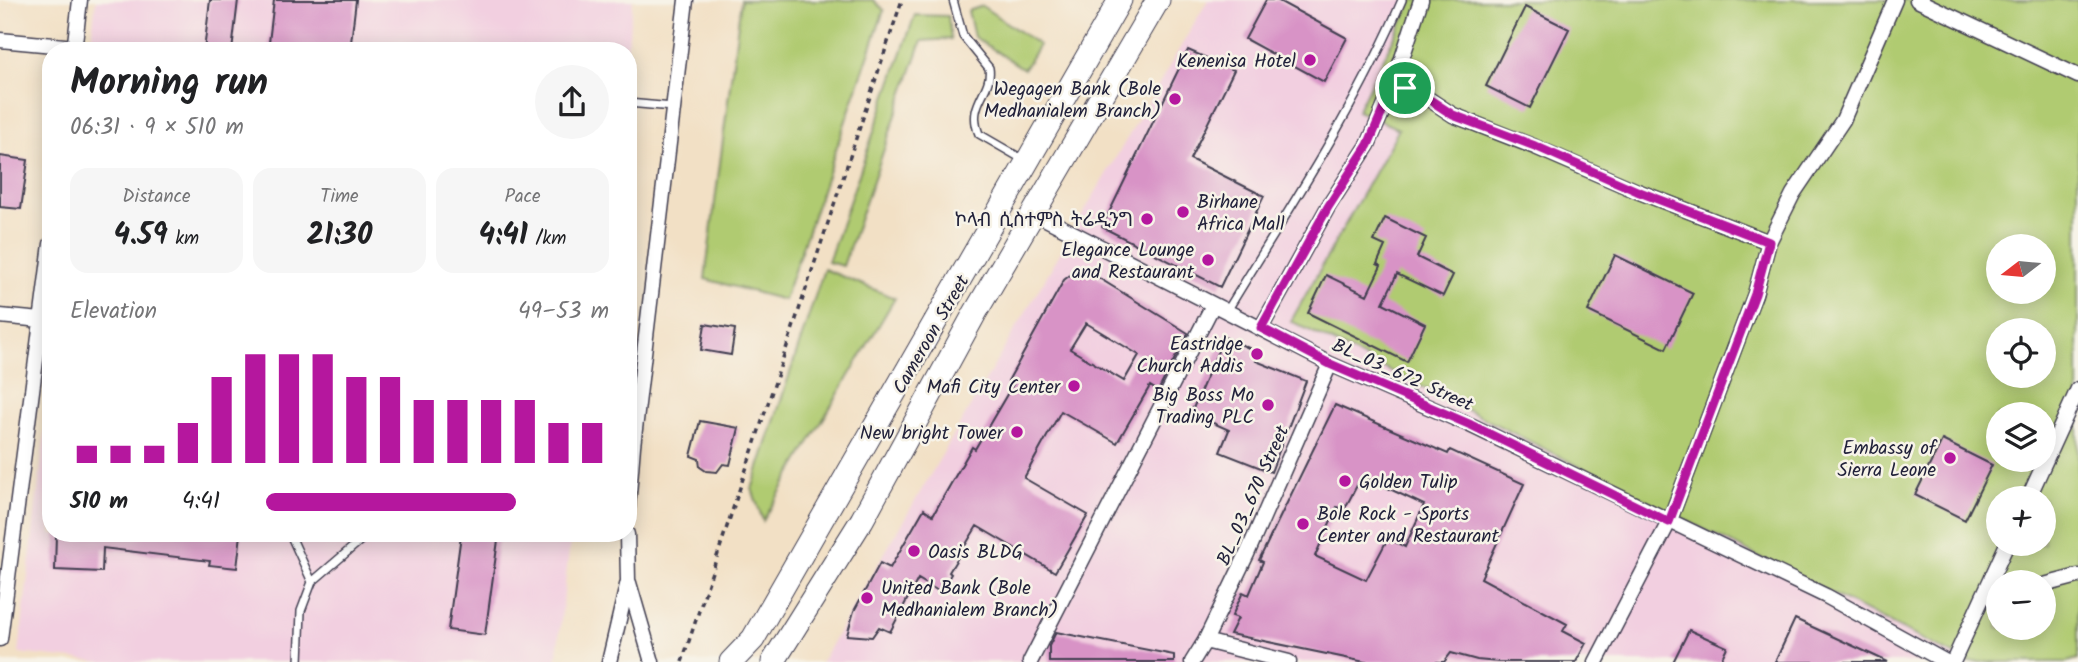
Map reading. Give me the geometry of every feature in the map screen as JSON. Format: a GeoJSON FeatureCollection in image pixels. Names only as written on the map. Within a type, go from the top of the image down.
{"type":"FeatureCollection","features":[{"type":"Feature","properties":{"kind":"main road","name":"Cameroon Street"},"geometry":{"type":"LineString","coordinates":[[731,662],[753,639],[1120,0]]}},
{"type":"Feature","properties":{"kind":"main road","name":"Cameroon Street"},"geometry":{"type":"LineString","coordinates":[[773,662],[862,520],[975,313],[1158,0]]}},
{"type":"Feature","properties":{"kind":"main road"},"geometry":{"type":"LineString","coordinates":[[1074,81],[1098,99]]}},
{"type":"Feature","properties":{"kind":"street"},"geometry":{"type":"LineString","coordinates":[[76,42],[80,0]]}},
{"type":"Feature","properties":{"kind":"street"},"geometry":{"type":"LineString","coordinates":[[637,413],[686,0]]}},
{"type":"Feature","properties":{"kind":"street"},"geometry":{"type":"LineString","coordinates":[[1261,328],[1328,207],[1368,145],[1392,89],[1420,0]]}},
{"type":"Feature","properties":{"kind":"street"},"geometry":{"type":"LineString","coordinates":[[1596,662],[1669,522],[1755,294],[1769,242],[1793,194],[1843,120],[1895,0]]}},
{"type":"Feature","properties":{"kind":"street"},"geometry":{"type":"LineString","coordinates":[[1917,0],[2078,76]]}},
{"type":"Feature","properties":{"kind":"street"},"geometry":{"type":"LineString","coordinates":[[0,40],[42,45]]}},
{"type":"Feature","properties":{"kind":"street"},"geometry":{"type":"LineString","coordinates":[[1392,89],[1405,88],[1421,94],[1453,115],[1769,242]]}},
{"type":"Feature","properties":{"kind":"street","name":"BL_03_672 Street"},"geometry":{"type":"LineString","coordinates":[[1034,213],[1330,364],[1471,425],[1826,596],[1946,662]]}},
{"type":"Feature","properties":{"kind":"street"},"geometry":{"type":"LineString","coordinates":[[1030,662],[1213,305]]}},
{"type":"Feature","properties":{"kind":"street"},"geometry":{"type":"LineString","coordinates":[[0,639],[7,527],[42,312]]}},
{"type":"Feature","properties":{"kind":"street"},"geometry":{"type":"LineString","coordinates":[[0,316],[41,320]]}},
{"type":"Feature","properties":{"kind":"street","name":"BL_03_670 Street"},"geometry":{"type":"LineString","coordinates":[[1192,662],[1205,641],[1282,478],[1330,364]]}},
{"type":"Feature","properties":{"kind":"street"},"geometry":{"type":"LineString","coordinates":[[2034,486],[2078,389]]}},
{"type":"Feature","properties":{"kind":"street"},"geometry":{"type":"LineString","coordinates":[[609,662],[628,581],[627,542]]}},
{"type":"Feature","properties":{"kind":"street"},"geometry":{"type":"LineString","coordinates":[[1953,662],[2002,556]]}},
{"type":"Feature","properties":{"kind":"street"},"geometry":{"type":"LineString","coordinates":[[2056,582],[2078,576]]}},
{"type":"Feature","properties":{"kind":"street"},"geometry":{"type":"LineString","coordinates":[[628,581],[652,662]]}},
{"type":"Feature","properties":{"kind":"street"},"geometry":{"type":"LineString","coordinates":[[1982,600],[1986,599]]}},
{"type":"Feature","properties":{"kind":"street"},"geometry":{"type":"LineString","coordinates":[[1205,641],[1289,662]]}},
{"type":"Feature","properties":{"kind":"lane"},"geometry":{"type":"LineString","coordinates":[[953,0],[963,36],[989,68],[987,85],[978,98],[975,117],[979,134],[1028,162]]}},
{"type":"Feature","properties":{"kind":"lane"},"geometry":{"type":"LineString","coordinates":[[1227,312],[1351,105],[1386,38],[1402,0]]}},
{"type":"Feature","properties":{"kind":"lane"},"geometry":{"type":"LineString","coordinates":[[637,104],[674,107]]}},
{"type":"Feature","properties":{"kind":"lane"},"geometry":{"type":"LineString","coordinates":[[294,542],[312,582]]}},
{"type":"Feature","properties":{"kind":"lane"},"geometry":{"type":"LineString","coordinates":[[299,662],[301,611],[312,582],[359,542]]}},
{"type":"Feature","properties":{"kind":"path"},"geometry":{"type":"LineString","coordinates":[[682,662],[902,0]]}},
{"type":"Feature","properties":{"kind":"shaded area"},"geometry":{"type":"Polygon","coordinates":[[[96,0],[633,0],[628,42],[91,42],[96,0]]]}},
{"type":"Feature","properties":{"kind":"shaded area"},"geometry":{"type":"Polygon","coordinates":[[[1208,0],[1413,0],[1358,111],[1399,129],[1291,322],[1967,662],[821,662],[1208,0]]]}},
{"type":"Feature","properties":{"kind":"shaded area"},"geometry":{"type":"Polygon","coordinates":[[[42,457],[42,542],[570,542],[556,662],[102,662],[19,653],[42,457]]]}},
{"type":"Feature","properties":{"kind":"green space"},"geometry":{"type":"Polygon","coordinates":[[[741,0],[873,0],[884,10],[784,300],[705,279],[741,0]]]}},
{"type":"Feature","properties":{"kind":"green space"},"geometry":{"type":"Polygon","coordinates":[[[1413,0],[2078,0],[2078,659],[2067,662],[1967,662],[1291,321],[1399,129],[1357,111],[1413,0]]]}},
{"type":"Feature","properties":{"kind":"green space"},"geometry":{"type":"Polygon","coordinates":[[[982,6],[1039,45],[1024,69],[974,37],[968,11],[982,6]]]}},
{"type":"Feature","properties":{"kind":"green space"},"geometry":{"type":"Polygon","coordinates":[[[915,15],[948,16],[951,39],[922,41],[843,266],[828,262],[915,15]]]}},
{"type":"Feature","properties":{"kind":"green space"},"geometry":{"type":"Polygon","coordinates":[[[824,269],[895,298],[763,521],[752,489],[824,269]]]}},
{"type":"Feature","properties":{"kind":"building"},"geometry":{"type":"Polygon","coordinates":[[[210,0],[238,0],[233,42],[205,42],[210,0]]]}},
{"type":"Feature","properties":{"kind":"building"},"geometry":{"type":"Polygon","coordinates":[[[274,0],[356,0],[351,42],[269,42],[274,0]]]}},
{"type":"Feature","properties":{"kind":"building","name":"Kenenisa Hotel"},"geometry":{"type":"Polygon","coordinates":[[[1266,0],[1277,0],[1347,38],[1324,82],[1245,39],[1266,0]]]}},
{"type":"Feature","properties":{"kind":"building"},"geometry":{"type":"Polygon","coordinates":[[[1525,7],[1569,29],[1530,108],[1486,86],[1525,7]]]}},
{"type":"Feature","properties":{"kind":"building","name":"Birhane Africa Mall"},"geometry":{"type":"Polygon","coordinates":[[[1188,50],[1234,70],[1190,159],[1264,196],[1220,287],[1102,227],[1188,50]]]}},
{"type":"Feature","properties":{"kind":"building"},"geometry":{"type":"Polygon","coordinates":[[[0,156],[28,160],[21,209],[0,207],[0,156]]]}},
{"type":"Feature","properties":{"kind":"building"},"geometry":{"type":"Polygon","coordinates":[[[1385,218],[1426,238],[1417,257],[1453,275],[1443,296],[1397,274],[1383,303],[1425,324],[1407,362],[1308,313],[1326,275],[1367,295],[1381,266],[1377,264],[1385,246],[1374,241],[1385,218]]]}},
{"type":"Feature","properties":{"kind":"building"},"geometry":{"type":"Polygon","coordinates":[[[1615,255],[1693,293],[1666,349],[1588,311],[1615,255]]]}},
{"type":"Feature","properties":{"kind":"building"},"geometry":{"type":"Polygon","coordinates":[[[1074,272],[1089,272],[1188,333],[1158,391],[1150,386],[1117,443],[1061,411],[1024,478],[1088,515],[1055,572],[977,526],[940,592],[918,579],[890,632],[879,627],[872,637],[847,635],[854,611],[880,563],[890,568],[924,509],[933,515],[972,447],[975,449],[1013,384],[1008,381],[1064,280],[1074,272]],[[1086,323],[1070,349],[1124,381],[1139,355],[1086,323]]]}},
{"type":"Feature","properties":{"kind":"building"},"geometry":{"type":"Polygon","coordinates":[[[705,324],[735,329],[731,355],[701,350],[705,324]]]}},
{"type":"Feature","properties":{"kind":"building","name":"Big Boss Mo Trading PLC"},"geometry":{"type":"Polygon","coordinates":[[[1224,337],[1260,353],[1256,361],[1306,381],[1271,472],[1220,452],[1229,430],[1191,413],[1224,337]]]}},
{"type":"Feature","properties":{"kind":"building","name":"Bole Rock - Sports Center and Restaurant"},"geometry":{"type":"Polygon","coordinates":[[[1335,405],[1448,454],[1450,450],[1524,484],[1481,578],[1567,624],[1563,631],[1586,643],[1576,662],[1498,662],[1451,653],[1444,662],[1365,662],[1230,634],[1238,618],[1232,616],[1243,592],[1249,595],[1263,562],[1259,560],[1335,405]],[[1362,476],[1344,510],[1337,507],[1315,556],[1366,580],[1388,538],[1405,547],[1424,505],[1362,476]]]}},
{"type":"Feature","properties":{"kind":"building"},"geometry":{"type":"Polygon","coordinates":[[[700,421],[739,428],[730,465],[723,464],[717,472],[706,471],[700,467],[699,459],[691,456],[700,421]]]}},
{"type":"Feature","properties":{"kind":"building"},"geometry":{"type":"Polygon","coordinates":[[[1942,440],[1986,462],[1986,472],[1989,472],[1965,520],[1915,495],[1942,440]]]}},
{"type":"Feature","properties":{"kind":"building"},"geometry":{"type":"Polygon","coordinates":[[[56,542],[240,542],[237,568],[209,565],[210,561],[103,548],[102,572],[55,570],[56,542]]]}},
{"type":"Feature","properties":{"kind":"building"},"geometry":{"type":"Polygon","coordinates":[[[460,542],[498,542],[485,635],[448,630],[460,542]]]}},
{"type":"Feature","properties":{"kind":"building"},"geometry":{"type":"Polygon","coordinates":[[[1795,619],[1888,662],[1775,662],[1795,619]]]}},
{"type":"Feature","properties":{"kind":"building"},"geometry":{"type":"Polygon","coordinates":[[[1689,630],[1727,647],[1720,662],[1673,662],[1689,630]]]}},
{"type":"Feature","properties":{"kind":"building"},"geometry":{"type":"Polygon","coordinates":[[[1056,632],[1174,655],[1174,662],[1049,662],[1049,646],[1056,632]]]}},
{"type":"Feature","properties":{"kind":"place","name":"Kenenisa Hotel"},"geometry":{"type":"Point","coordinates":[1310,60]}},
{"type":"Feature","properties":{"kind":"place","name":"Wegagen Bank (Bole Medhanialem Branch)"},"geometry":{"type":"Point","coordinates":[1175,99]}},
{"type":"Feature","properties":{"kind":"place","name":"Birhane Africa Mall"},"geometry":{"type":"Point","coordinates":[1183,212]}},
{"type":"Feature","properties":{"kind":"place","name":"ኮላብ ሲስተምስ ትሬዲንግ"},"geometry":{"type":"Point","coordinates":[1147,219]}},
{"type":"Feature","properties":{"kind":"place","name":"Elegance Lounge and Restaurant"},"geometry":{"type":"Point","coordinates":[1208,260]}},
{"type":"Feature","properties":{"kind":"place","name":"Eastridge Church Addis"},"geometry":{"type":"Point","coordinates":[1257,354]}},
{"type":"Feature","properties":{"kind":"place","name":"Mafi City Center"},"geometry":{"type":"Point","coordinates":[1074,386]}},
{"type":"Feature","properties":{"kind":"place","name":"Big Boss Mo Trading PLC"},"geometry":{"type":"Point","coordinates":[1268,405]}},
{"type":"Feature","properties":{"kind":"place","name":"New bright Tower"},"geometry":{"type":"Point","coordinates":[1017,432]}},
{"type":"Feature","properties":{"kind":"place","name":"Embassy of Sierra Leone"},"geometry":{"type":"Point","coordinates":[1950,458]}},
{"type":"Feature","properties":{"kind":"place","name":"Golden Tulip"},"geometry":{"type":"Point","coordinates":[1345,481]}},
{"type":"Feature","properties":{"kind":"place","name":"Bole Rock - Sports Center and Restaurant"},"geometry":{"type":"Point","coordinates":[1303,524]}},
{"type":"Feature","properties":{"kind":"place","name":"Oasis BLDG"},"geometry":{"type":"Point","coordinates":[914,551]}},
{"type":"Feature","properties":{"kind":"place","name":"United Bank (Bole Medhanialem Branch)"},"geometry":{"type":"Point","coordinates":[867,598]}},
{"type":"Feature","properties":{"kind":"route"},"geometry":{"type":"LineString","coordinates":[[1405,88],[1421,94],[1453,115],[1769,242],[1755,294],[1669,522],[1471,425],[1330,364],[1261,328],[1328,207],[1368,145],[1392,89],[1405,88]]}}]}
